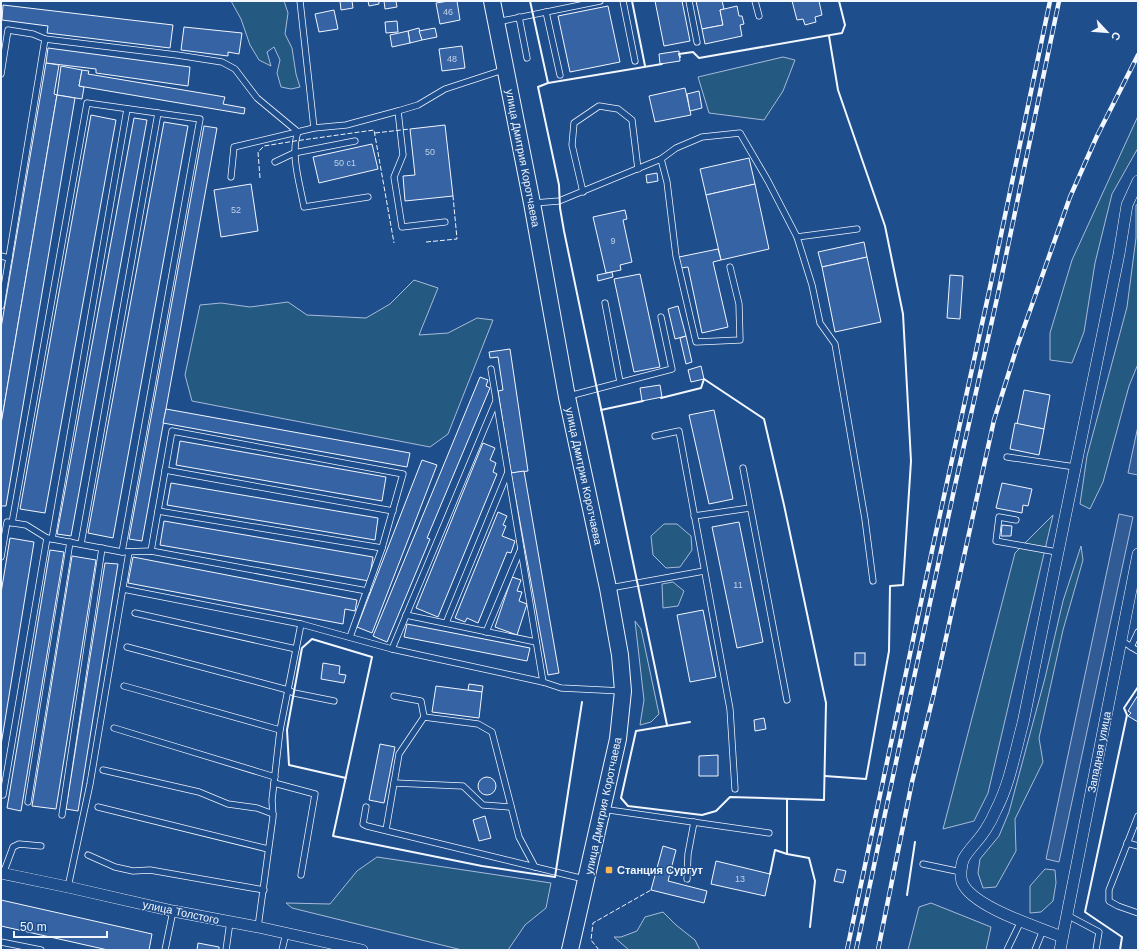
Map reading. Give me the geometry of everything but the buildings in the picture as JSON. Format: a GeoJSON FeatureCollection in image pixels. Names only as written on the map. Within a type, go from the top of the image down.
{"type":"FeatureCollection","features":[{"type":"Feature","properties":{"kind":"street","name":"улица Дмитрия Коротчаева"},"geometry":{"type":"LineString","coordinates":[[492,1],[532,203],[546,289],[608,588],[620,655],[623,691],[618,739],[572,950]]}},
{"type":"Feature","properties":{"kind":"street"},"geometry":{"type":"LineString","coordinates":[[1062,937],[1004,914],[978,900],[969,892],[962,882],[961,872],[964,859],[986,829],[997,809],[1005,789],[1023,723],[1119,254],[1127,205],[1138,181]]}},
{"type":"Feature","properties":{"kind":"street","name":"Западная улица"},"geometry":{"type":"LineString","coordinates":[[1060,950],[1126,644],[1138,554]]}},
{"type":"Feature","properties":{"kind":"street","name":"улица Толстого"},"geometry":{"type":"LineString","coordinates":[[2,874],[362,950]]}},
{"type":"Feature","properties":{"kind":"lane"},"geometry":{"type":"LineString","coordinates":[[300,1],[314,128]]}},
{"type":"Feature","properties":{"kind":"lane"},"geometry":{"type":"LineString","coordinates":[[496,22],[600,1]]}},
{"type":"Feature","properties":{"kind":"lane"},"geometry":{"type":"LineString","coordinates":[[623,1],[635,61]]}},
{"type":"Feature","properties":{"kind":"lane"},"geometry":{"type":"LineString","coordinates":[[689,1],[697,42]]}},
{"type":"Feature","properties":{"kind":"lane"},"geometry":{"type":"LineString","coordinates":[[755,1],[759,16]]}},
{"type":"Feature","properties":{"kind":"lane"},"geometry":{"type":"LineString","coordinates":[[546,12],[560,76]]}},
{"type":"Feature","properties":{"kind":"lane"},"geometry":{"type":"LineString","coordinates":[[519,17],[527,58]]}},
{"type":"Feature","properties":{"kind":"lane"},"geometry":{"type":"LineString","coordinates":[[1,74],[8,30],[33,34],[45,39],[222,62],[235,69],[257,98],[298,132]]}},
{"type":"Feature","properties":{"kind":"lane"},"geometry":{"type":"LineString","coordinates":[[1,306],[45,39]]}},
{"type":"Feature","properties":{"kind":"lane"},"geometry":{"type":"LineString","coordinates":[[231,177],[234,147],[314,128],[346,125],[398,111],[418,105],[445,89],[506,69]]}},
{"type":"Feature","properties":{"kind":"lane"},"geometry":{"type":"LineString","coordinates":[[12,522],[87,103],[200,119],[122,552]]}},
{"type":"Feature","properties":{"kind":"lane"},"geometry":{"type":"LineString","coordinates":[[583,192],[572,145],[574,123],[599,106],[618,109],[632,120],[638,169]]}},
{"type":"Feature","properties":{"kind":"lane"},"geometry":{"type":"LineString","coordinates":[[1,795],[3,795],[127,109]]}},
{"type":"Feature","properties":{"kind":"lane"},"geometry":{"type":"LineString","coordinates":[[398,111],[403,155],[394,177],[402,227],[445,222]]}},
{"type":"Feature","properties":{"kind":"lane"},"geometry":{"type":"LineString","coordinates":[[81,544],[158,113]]}},
{"type":"Feature","properties":{"kind":"lane"},"geometry":{"type":"LineString","coordinates":[[298,132],[295,141],[294,153],[304,207],[368,197]]}},
{"type":"Feature","properties":{"kind":"lane"},"geometry":{"type":"LineString","coordinates":[[532,203],[559,202],[661,160],[676,148],[702,137],[740,133],[798,237],[812,286],[820,323],[835,344],[873,582]]}},
{"type":"Feature","properties":{"kind":"lane"},"geometry":{"type":"LineString","coordinates":[[275,162],[294,153],[355,141]]}},
{"type":"Feature","properties":{"kind":"lane"},"geometry":{"type":"LineString","coordinates":[[661,160],[667,182],[676,256],[696,342],[740,340],[739,304],[730,267]]}},
{"type":"Feature","properties":{"kind":"lane"},"geometry":{"type":"LineString","coordinates":[[798,237],[857,229]]}},
{"type":"Feature","properties":{"kind":"lane"},"geometry":{"type":"LineString","coordinates":[[1,256],[9,258]]}},
{"type":"Feature","properties":{"kind":"lane"},"geometry":{"type":"LineString","coordinates":[[605,303],[620,382]]}},
{"type":"Feature","properties":{"kind":"lane"},"geometry":{"type":"LineString","coordinates":[[567,396],[672,369],[661,317]]}},
{"type":"Feature","properties":{"kind":"lane"},"geometry":{"type":"LineString","coordinates":[[491,369],[543,682]]}},
{"type":"Feature","properties":{"kind":"lane"},"geometry":{"type":"LineString","coordinates":[[392,648],[496,401]]}},
{"type":"Feature","properties":{"kind":"lane"},"geometry":{"type":"LineString","coordinates":[[151,551],[172,431],[403,474],[382,548],[350,637]]}},
{"type":"Feature","properties":{"kind":"lane"},"geometry":{"type":"LineString","coordinates":[[655,436],[679,431],[730,709],[735,789]]}},
{"type":"Feature","properties":{"kind":"lane"},"geometry":{"type":"LineString","coordinates":[[1007,457],[1075,467]]}},
{"type":"Feature","properties":{"kind":"lane"},"geometry":{"type":"LineString","coordinates":[[743,468],[787,700]]}},
{"type":"Feature","properties":{"kind":"lane"},"geometry":{"type":"LineString","coordinates":[[165,470],[393,511]]}},
{"type":"Feature","properties":{"kind":"lane"},"geometry":{"type":"LineString","coordinates":[[446,623],[508,472]]}},
{"type":"Feature","properties":{"kind":"lane"},"geometry":{"type":"LineString","coordinates":[[694,516],[750,508]]}},
{"type":"Feature","properties":{"kind":"lane"},"geometry":{"type":"LineString","coordinates":[[158,511],[382,548]]}},
{"type":"Feature","properties":{"kind":"lane"},"geometry":{"type":"LineString","coordinates":[[1016,520],[999,517],[996,541],[1057,552]]}},
{"type":"Feature","properties":{"kind":"lane"},"geometry":{"type":"LineString","coordinates":[[1,557],[7,522],[12,522],[26,525],[49,538],[122,552],[151,551],[367,591]]}},
{"type":"Feature","properties":{"kind":"lane"},"geometry":{"type":"LineString","coordinates":[[28,802],[70,542]]}},
{"type":"Feature","properties":{"kind":"lane"},"geometry":{"type":"LineString","coordinates":[[62,815],[102,548]]}},
{"type":"Feature","properties":{"kind":"lane"},"geometry":{"type":"LineString","coordinates":[[486,632],[521,550]]}},
{"type":"Feature","properties":{"kind":"lane"},"geometry":{"type":"LineString","coordinates":[[68,887],[90,784],[129,552]]}},
{"type":"Feature","properties":{"kind":"lane"},"geometry":{"type":"LineString","coordinates":[[608,588],[704,571]]}},
{"type":"Feature","properties":{"kind":"lane"},"geometry":{"type":"LineString","coordinates":[[122,589],[301,624],[392,648],[543,682],[561,688],[623,691]]}},
{"type":"Feature","properties":{"kind":"lane"},"geometry":{"type":"LineString","coordinates":[[135,613],[296,649]]}},
{"type":"Feature","properties":{"kind":"lane"},"geometry":{"type":"LineString","coordinates":[[406,615],[536,642]]}},
{"type":"Feature","properties":{"kind":"lane"},"geometry":{"type":"LineString","coordinates":[[258,927],[273,814],[272,800],[280,730],[301,624]]}},
{"type":"Feature","properties":{"kind":"lane"},"geometry":{"type":"LineString","coordinates":[[1138,632],[1126,644],[1138,651]]}},
{"type":"Feature","properties":{"kind":"lane"},"geometry":{"type":"LineString","coordinates":[[127,647],[288,690],[294,693],[334,701]]}},
{"type":"Feature","properties":{"kind":"lane"},"geometry":{"type":"LineString","coordinates":[[124,686],[280,730]]}},
{"type":"Feature","properties":{"kind":"lane"},"geometry":{"type":"LineString","coordinates":[[386,830],[399,754],[424,717],[421,700],[394,696]]}},
{"type":"Feature","properties":{"kind":"lane"},"geometry":{"type":"LineString","coordinates":[[424,717],[478,724],[492,732],[519,837],[535,867]]}},
{"type":"Feature","properties":{"kind":"lane"},"geometry":{"type":"LineString","coordinates":[[114,728],[315,794],[301,875]]}},
{"type":"Feature","properties":{"kind":"lane"},"geometry":{"type":"LineString","coordinates":[[103,770],[199,792],[228,804],[257,808],[273,814]]}},
{"type":"Feature","properties":{"kind":"lane"},"geometry":{"type":"LineString","coordinates":[[394,783],[463,786],[484,805],[511,807]]}},
{"type":"Feature","properties":{"kind":"lane"},"geometry":{"type":"LineString","coordinates":[[98,806],[268,849]]}},
{"type":"Feature","properties":{"kind":"lane"},"geometry":{"type":"LineString","coordinates":[[366,807],[363,824],[587,879]]}},
{"type":"Feature","properties":{"kind":"lane"},"geometry":{"type":"LineString","coordinates":[[602,809],[769,833]]}},
{"type":"Feature","properties":{"kind":"lane"},"geometry":{"type":"LineString","coordinates":[[1138,816],[1109,890],[1109,900],[1118,906],[1138,913]]}},
{"type":"Feature","properties":{"kind":"lane"},"geometry":{"type":"LineString","coordinates":[[687,879],[688,854],[694,822]]}},
{"type":"Feature","properties":{"kind":"lane"},"geometry":{"type":"LineString","coordinates":[[1127,843],[1138,846]]}},
{"type":"Feature","properties":{"kind":"lane"},"geometry":{"type":"LineString","coordinates":[[2,874],[13,847],[19,844],[40,846]]}},
{"type":"Feature","properties":{"kind":"lane"},"geometry":{"type":"LineString","coordinates":[[88,855],[116,867],[133,871],[150,870],[264,890]]}},
{"type":"Feature","properties":{"kind":"lane"},"geometry":{"type":"LineString","coordinates":[[922,864],[961,872]]}},
{"type":"Feature","properties":{"kind":"lane"},"geometry":{"type":"LineString","coordinates":[[165,950],[173,911]]}},
{"type":"Feature","properties":{"kind":"lane"},"geometry":{"type":"LineString","coordinates":[[1067,915],[1099,932],[1096,950]]}},
{"type":"Feature","properties":{"kind":"lane"},"geometry":{"type":"LineString","coordinates":[[1007,950],[1021,921]]}},
{"type":"Feature","properties":{"kind":"lane"},"geometry":{"type":"LineString","coordinates":[[226,950],[230,922]]}},
{"type":"Feature","properties":{"kind":"lane"},"geometry":{"type":"LineString","coordinates":[[1035,950],[1043,930]]}},
{"type":"Feature","properties":{"kind":"lane"},"geometry":{"type":"LineString","coordinates":[[282,950],[286,933]]}},
{"type":"Feature","properties":{"kind":"lane"},"geometry":{"type":"LineString","coordinates":[[1,942],[41,950]]}},
{"type":"Feature","properties":{"kind":"shaded area"},"geometry":{"type":"Polygon","coordinates":[[[231,1],[284,1],[288,13],[285,34],[292,48],[296,74],[300,87],[291,89],[281,87],[277,73],[280,60],[274,47],[267,52],[271,66],[259,60],[250,45],[241,19],[231,1]]]}},
{"type":"Feature","properties":{"kind":"shaded area"},"geometry":{"type":"Polygon","coordinates":[[[783,57],[795,60],[783,91],[764,120],[709,113],[698,77],[783,57]]]}},
{"type":"Feature","properties":{"kind":"shaded area"},"geometry":{"type":"Polygon","coordinates":[[[1138,116],[1138,148],[1112,194],[1095,263],[1084,332],[1072,363],[1050,360],[1050,333],[1072,260],[1138,116]]]}},
{"type":"Feature","properties":{"kind":"shaded area"},"geometry":{"type":"Polygon","coordinates":[[[1138,204],[1138,364],[1129,386],[1103,482],[1090,509],[1080,504],[1087,456],[1127,307],[1136,238],[1136,205],[1138,204]]]}},
{"type":"Feature","properties":{"kind":"shaded area"},"geometry":{"type":"Polygon","coordinates":[[[414,280],[438,288],[419,335],[448,333],[477,318],[493,320],[448,434],[430,447],[192,401],[185,375],[200,305],[221,303],[250,307],[288,302],[307,315],[366,318],[390,304],[414,280]]]}},
{"type":"Feature","properties":{"kind":"shaded area"},"geometry":{"type":"Polygon","coordinates":[[[1138,426],[1138,475],[1128,473],[1138,426]]]}},
{"type":"Feature","properties":{"kind":"shaded area"},"geometry":{"type":"Polygon","coordinates":[[[1119,514],[1133,517],[1059,862],[1046,859],[1119,514]]]}},
{"type":"Feature","properties":{"kind":"shaded area"},"geometry":{"type":"Polygon","coordinates":[[[1053,515],[988,793],[974,821],[943,829],[1015,553],[1053,515]]]}},
{"type":"Feature","properties":{"kind":"shaded area"},"geometry":{"type":"Polygon","coordinates":[[[664,524],[677,524],[691,536],[692,550],[680,567],[666,568],[653,555],[651,536],[664,524]]]}},
{"type":"Feature","properties":{"kind":"shaded area"},"geometry":{"type":"Polygon","coordinates":[[[1081,546],[1083,560],[1063,630],[1039,738],[1043,762],[1015,819],[1016,851],[996,887],[983,888],[978,873],[980,859],[999,836],[1009,812],[1045,678],[1063,601],[1081,546]]]}},
{"type":"Feature","properties":{"kind":"shaded area"},"geometry":{"type":"Polygon","coordinates":[[[673,582],[684,591],[678,606],[663,608],[662,584],[673,582]]]}},
{"type":"Feature","properties":{"kind":"shaded area"},"geometry":{"type":"Polygon","coordinates":[[[635,621],[641,629],[659,714],[651,722],[640,725],[644,700],[635,621]]]}},
{"type":"Feature","properties":{"kind":"shaded area"},"geometry":{"type":"Polygon","coordinates":[[[377,857],[551,883],[546,908],[525,925],[508,950],[462,950],[292,908],[286,903],[330,904],[357,871],[377,857]]]}},
{"type":"Feature","properties":{"kind":"shaded area"},"geometry":{"type":"Polygon","coordinates":[[[1045,869],[1055,870],[1056,883],[1053,901],[1041,912],[1030,913],[1030,886],[1045,869]]]}},
{"type":"Feature","properties":{"kind":"shaded area"},"geometry":{"type":"Polygon","coordinates":[[[931,903],[991,927],[986,950],[908,950],[919,907],[931,903]]]}},
{"type":"Feature","properties":{"kind":"shaded area"},"geometry":{"type":"Polygon","coordinates":[[[663,912],[676,925],[695,940],[700,950],[629,950],[614,937],[621,937],[637,931],[645,917],[663,912]]]}},
{"type":"Feature","properties":{"kind":"railway"},"geometry":{"type":"LineString","coordinates":[[847,950],[989,292],[1050,1]]}},
{"type":"Feature","properties":{"kind":"railway"},"geometry":{"type":"LineString","coordinates":[[856,950],[954,490],[998,294],[1059,1]]}},
{"type":"Feature","properties":{"kind":"railway"},"geometry":{"type":"LineString","coordinates":[[878,950],[912,782],[933,697],[994,420],[1016,350],[1070,197],[1097,136],[1138,55]]}},
{"type":"Feature","properties":{"kind":"fence"},"geometry":{"type":"LineString","coordinates":[[375,133],[410,129]]}},
{"type":"Feature","properties":{"kind":"fence"},"geometry":{"type":"LineString","coordinates":[[260,178],[258,152],[264,146],[374,130],[394,243]]}},
{"type":"Feature","properties":{"kind":"fence"},"geometry":{"type":"LineString","coordinates":[[426,242],[457,239],[453,196]]}},
{"type":"Feature","properties":{"kind":"fence"},"geometry":{"type":"LineString","coordinates":[[599,950],[591,940],[593,923],[651,890]]}},
{"type":"Feature","properties":{"kind":"wall"},"geometry":{"type":"LineString","coordinates":[[530,1],[548,83]]}},
{"type":"Feature","properties":{"kind":"wall"},"geometry":{"type":"LineString","coordinates":[[632,1],[645,66]]}},
{"type":"Feature","properties":{"kind":"wall"},"geometry":{"type":"LineString","coordinates":[[680,57],[679,54],[693,52],[699,58],[842,33],[845,25],[839,1]]}},
{"type":"Feature","properties":{"kind":"wall"},"geometry":{"type":"LineString","coordinates":[[825,776],[866,779],[889,651],[890,586],[903,585],[911,461],[903,314],[885,226],[838,90],[829,36]]}},
{"type":"Feature","properties":{"kind":"wall"},"geometry":{"type":"LineString","coordinates":[[662,64],[548,83],[538,87],[559,185],[560,208],[564,231],[667,725]]}},
{"type":"Feature","properties":{"kind":"wall"},"geometry":{"type":"LineString","coordinates":[[661,398],[701,388],[704,379],[764,419],[826,703],[824,800],[730,797],[716,811],[702,815],[628,806],[621,798],[636,731],[690,722]]}},
{"type":"Feature","properties":{"kind":"wall"},"geometry":{"type":"LineString","coordinates":[[601,410],[643,401]]}},
{"type":"Feature","properties":{"kind":"wall"},"geometry":{"type":"LineString","coordinates":[[346,778],[289,765],[287,730],[302,648],[312,639],[372,657],[333,836],[482,866],[555,877],[582,702]]}},
{"type":"Feature","properties":{"kind":"wall"},"geometry":{"type":"LineString","coordinates":[[1120,950],[1122,937],[1085,912],[1127,715],[1124,708],[1138,687]]}},
{"type":"Feature","properties":{"kind":"wall"},"geometry":{"type":"LineString","coordinates":[[787,799],[787,854]]}},
{"type":"Feature","properties":{"kind":"wall"},"geometry":{"type":"LineString","coordinates":[[907,895],[915,842]]}},
{"type":"Feature","properties":{"kind":"wall"},"geometry":{"type":"LineString","coordinates":[[770,874],[775,850],[809,858],[815,881],[810,927]]}},
{"type":"Feature","properties":{"kind":"place","name":"Станция Сургут"},"geometry":{"type":"Point","coordinates":[609,870]}}]}
